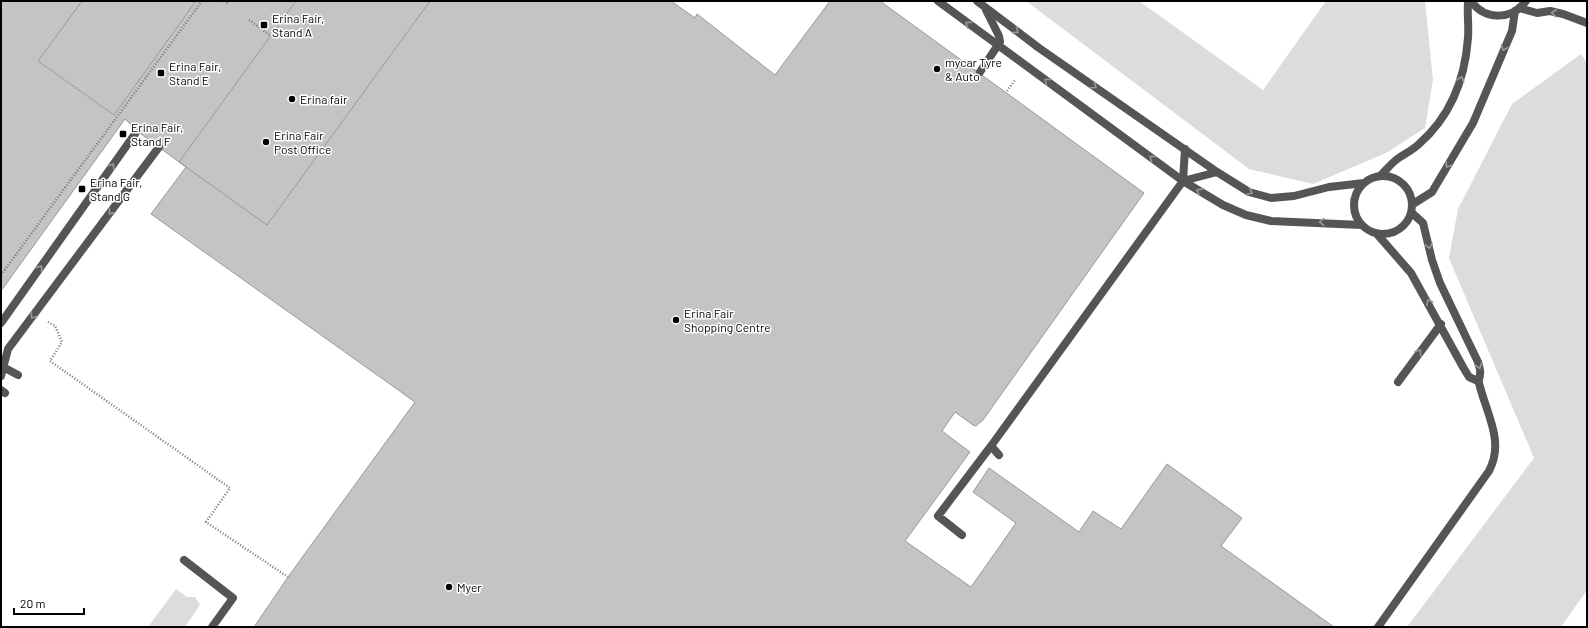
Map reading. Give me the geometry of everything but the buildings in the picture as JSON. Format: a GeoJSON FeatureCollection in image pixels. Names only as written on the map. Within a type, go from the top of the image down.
{"type":"FeatureCollection","features":[{"type":"Feature","properties":{"kind":"lane"},"geometry":{"type":"LineString","coordinates":[[938,1],[1184,181],[1223,205],[1246,215],[1271,221],[1361,225]]}},
{"type":"Feature","properties":{"kind":"lane"},"geometry":{"type":"LineString","coordinates":[[976,1],[1039,48],[1217,172],[1249,192],[1271,198],[1294,196],[1329,187],[1364,182]]}},
{"type":"Feature","properties":{"kind":"lane"},"geometry":{"type":"LineString","coordinates":[[1381,175],[1395,161],[1419,145],[1445,114],[1458,91],[1465,66],[1468,36],[1468,1]]}},
{"type":"Feature","properties":{"kind":"lane"},"geometry":{"type":"LineString","coordinates":[[1471,1],[1478,8],[1491,15],[1506,15],[1517,10],[1526,1]]}},
{"type":"Feature","properties":{"kind":"lane"},"geometry":{"type":"LineString","coordinates":[[980,72],[999,47],[1000,42],[999,36],[985,7]]}},
{"type":"Feature","properties":{"kind":"lane"},"geometry":{"type":"LineString","coordinates":[[1517,10],[1537,13],[1550,11],[1587,23]]}},
{"type":"Feature","properties":{"kind":"lane"},"geometry":{"type":"LineString","coordinates":[[1378,627],[1494,462],[1496,450],[1493,425],[1478,381],[1481,373],[1478,362],[1440,282],[1432,260],[1423,224],[1412,209],[1411,195],[1407,186],[1400,180],[1391,176],[1381,175],[1372,177],[1364,182],[1354,199],[1356,217],[1361,225],[1368,230],[1377,234],[1386,234],[1403,227],[1412,209],[1432,192],[1473,123],[1512,31],[1517,10]]}},
{"type":"Feature","properties":{"kind":"lane"},"geometry":{"type":"LineString","coordinates":[[1,323],[137,131]]}},
{"type":"Feature","properties":{"kind":"lane"},"geometry":{"type":"LineString","coordinates":[[3,369],[8,349],[159,147]]}},
{"type":"Feature","properties":{"kind":"lane"},"geometry":{"type":"LineString","coordinates":[[962,535],[938,516],[991,446],[1184,181],[1185,149]]}},
{"type":"Feature","properties":{"kind":"lane"},"geometry":{"type":"LineString","coordinates":[[1184,181],[1217,172]]}},
{"type":"Feature","properties":{"kind":"lane"},"geometry":{"type":"LineString","coordinates":[[1377,234],[1411,273],[1469,377],[1478,381]]}},
{"type":"Feature","properties":{"kind":"lane"},"geometry":{"type":"LineString","coordinates":[[1398,382],[1440,324]]}},
{"type":"Feature","properties":{"kind":"lane"},"geometry":{"type":"LineString","coordinates":[[1,354],[3,369]]}},
{"type":"Feature","properties":{"kind":"lane"},"geometry":{"type":"LineString","coordinates":[[3,369],[18,375]]}},
{"type":"Feature","properties":{"kind":"lane"},"geometry":{"type":"LineString","coordinates":[[991,446],[999,455]]}},
{"type":"Feature","properties":{"kind":"lane"},"geometry":{"type":"LineString","coordinates":[[184,560],[233,598],[212,627]]}},
{"type":"Feature","properties":{"kind":"path"},"geometry":{"type":"LineString","coordinates":[[1,275],[202,1]]}},
{"type":"Feature","properties":{"kind":"path"},"geometry":{"type":"LineString","coordinates":[[224,1],[228,4]]}},
{"type":"Feature","properties":{"kind":"path"},"geometry":{"type":"LineString","coordinates":[[249,20],[271,36]]}},
{"type":"Feature","properties":{"kind":"path"},"geometry":{"type":"LineString","coordinates":[[1007,91],[1015,80]]}},
{"type":"Feature","properties":{"kind":"path"},"geometry":{"type":"LineString","coordinates":[[55,326],[62,342],[50,360],[230,488],[206,522],[288,577]]}},
{"type":"Feature","properties":{"kind":"shaded area"},"geometry":{"type":"Polygon","coordinates":[[[1026,1],[1139,1],[1263,90],[1326,1],[1425,1],[1433,80],[1425,128],[1386,153],[1313,184],[1249,169],[1026,1]]]}},
{"type":"Feature","properties":{"kind":"shaded area"},"geometry":{"type":"Polygon","coordinates":[[[1581,54],[1587,63],[1587,590],[1561,627],[1407,627],[1534,458],[1449,258],[1458,209],[1512,104],[1581,54]]]}},
{"type":"Feature","properties":{"kind":"shaded area"},"geometry":{"type":"Polygon","coordinates":[[[176,589],[187,597],[195,597],[200,605],[185,627],[148,627],[176,589]]]}},
{"type":"Feature","properties":{"kind":"place","name":"Erina Fair, Stand A"},"geometry":{"type":"Point","coordinates":[264,25]}},
{"type":"Feature","properties":{"kind":"place","name":"mycar Tyre & Auto"},"geometry":{"type":"Point","coordinates":[937,69]}},
{"type":"Feature","properties":{"kind":"place","name":"Erina Fair, Stand E"},"geometry":{"type":"Point","coordinates":[161,73]}},
{"type":"Feature","properties":{"kind":"place","name":"Erina fair"},"geometry":{"type":"Point","coordinates":[292,99]}},
{"type":"Feature","properties":{"kind":"place","name":"Erina Fair, Stand F"},"geometry":{"type":"Point","coordinates":[123,134]}},
{"type":"Feature","properties":{"kind":"place","name":"Erina Fair Post Office"},"geometry":{"type":"Point","coordinates":[266,142]}},
{"type":"Feature","properties":{"kind":"place","name":"Erina Fair, Stand G"},"geometry":{"type":"Point","coordinates":[82,189]}},
{"type":"Feature","properties":{"kind":"place","name":"Erina Fair Shopping Centre"},"geometry":{"type":"Point","coordinates":[676,320]}},
{"type":"Feature","properties":{"kind":"place","name":"Myer"},"geometry":{"type":"Point","coordinates":[449,587]}}]}
